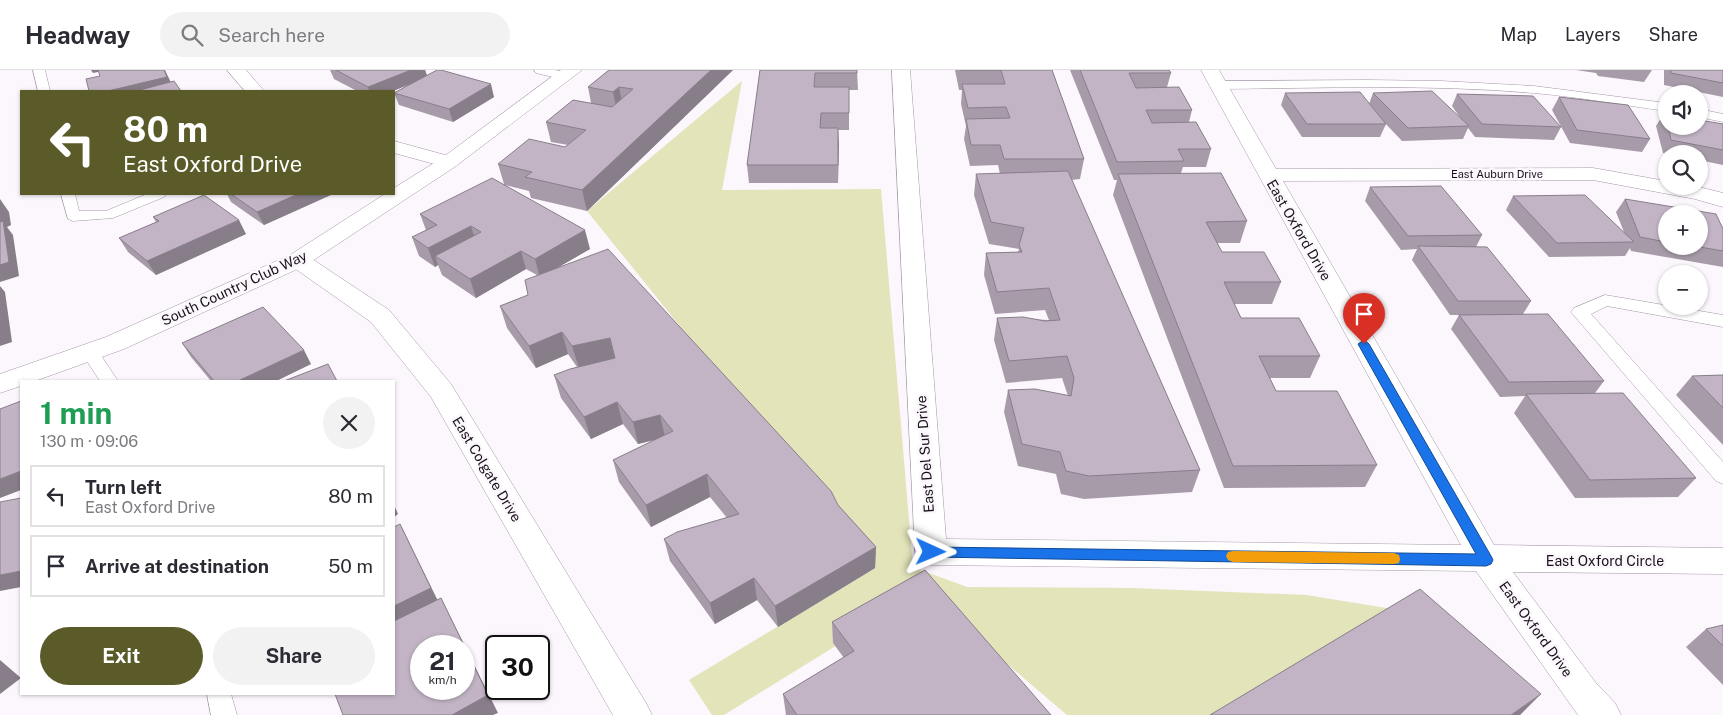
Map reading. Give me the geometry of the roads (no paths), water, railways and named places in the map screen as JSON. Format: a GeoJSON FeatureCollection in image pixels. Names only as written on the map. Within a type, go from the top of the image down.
{"type":"FeatureCollection","features":[{"type":"Feature","properties":{"kind":"street"},"geometry":{"type":"LineString","coordinates":[[236,70],[254,90]]}},
{"type":"Feature","properties":{"kind":"street","name":"East Del Sur Drive"},"geometry":{"type":"LineString","coordinates":[[901,70],[931,552],[1486,560]]}},
{"type":"Feature","properties":{"kind":"street","name":"South Country Club Way"},"geometry":{"type":"LineString","coordinates":[[0,384],[115,343],[298,260],[449,162],[569,73]]}},
{"type":"Feature","properties":{"kind":"street","name":"East Oxford Drive"},"geometry":{"type":"LineString","coordinates":[[1214,78],[1486,560],[1583,695],[1602,715]]}},
{"type":"Feature","properties":{"kind":"street"},"geometry":{"type":"LineString","coordinates":[[395,147],[449,162]]}},
{"type":"Feature","properties":{"kind":"street","name":"East Auburn Drive"},"geometry":{"type":"LineString","coordinates":[[1268,175],[1593,174],[1696,193],[1723,200]]}},
{"type":"Feature","properties":{"kind":"street","name":"East Colgate Drive"},"geometry":{"type":"LineString","coordinates":[[298,260],[380,316],[440,391],[633,715]]}},
{"type":"Feature","properties":{"kind":"street","name":"East Oxford Circle"},"geometry":{"type":"LineString","coordinates":[[1486,560],[1723,562]]}},
{"type":"Feature","properties":{"kind":"lane"},"geometry":{"type":"LineString","coordinates":[[39,70],[44,90]]}},
{"type":"Feature","properties":{"kind":"lane"},"geometry":{"type":"LineString","coordinates":[[540,70],[569,73]]}},
{"type":"Feature","properties":{"kind":"lane"},"geometry":{"type":"LineString","coordinates":[[1214,78],[1516,88],[1595,95],[1658,106]]}},
{"type":"Feature","properties":{"kind":"lane"},"geometry":{"type":"LineString","coordinates":[[1708,115],[1723,118]]}},
{"type":"Feature","properties":{"kind":"lane"},"geometry":{"type":"LineString","coordinates":[[68,195],[74,216],[108,215],[157,195]]}},
{"type":"Feature","properties":{"kind":"lane"},"geometry":{"type":"LineString","coordinates":[[1723,321],[1605,300],[1580,312],[1723,476]]}},
{"type":"Feature","properties":{"kind":"lane"},"geometry":{"type":"LineString","coordinates":[[90,352],[109,380]]}},
{"type":"Feature","properties":{"kind":"lane"},"geometry":{"type":"LineString","coordinates":[[218,695],[224,715]]}}]}
